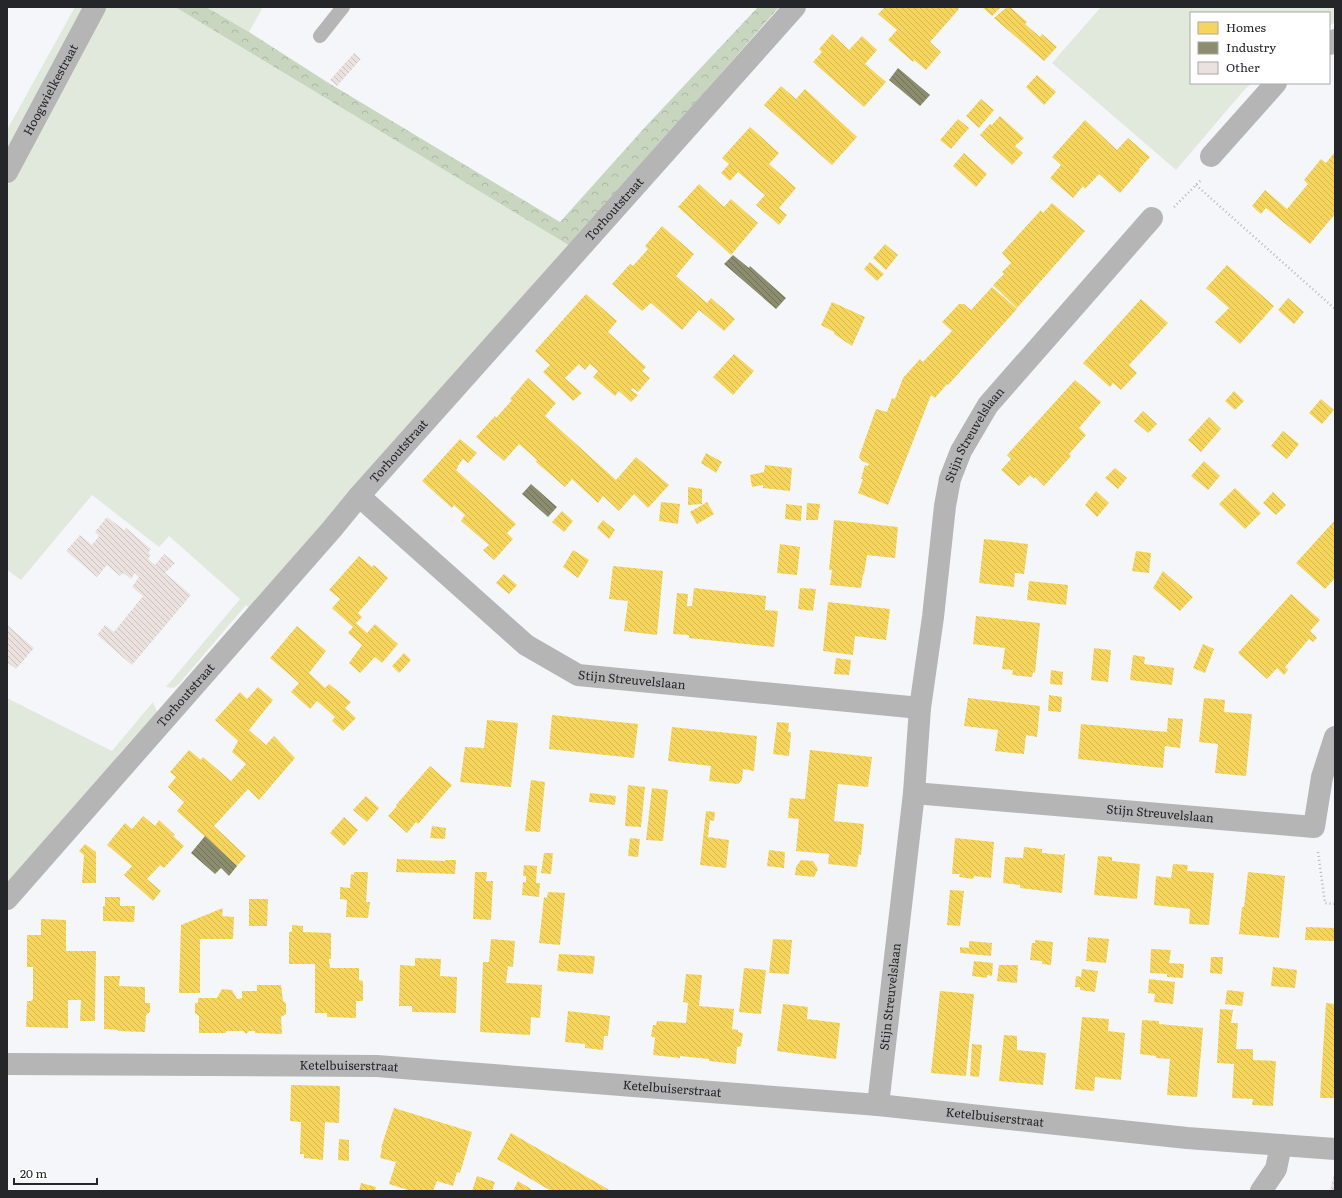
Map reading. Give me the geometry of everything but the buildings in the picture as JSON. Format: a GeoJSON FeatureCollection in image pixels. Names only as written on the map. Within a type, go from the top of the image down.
{"type":"FeatureCollection","features":[{"type":"Feature","properties":{"kind":"street","name":"Hoogwielkestraat"},"geometry":{"type":"LineString","coordinates":[[7,172],[94,7]]}},
{"type":"Feature","properties":{"kind":"street","name":"Torhoutstraat"},"geometry":{"type":"LineString","coordinates":[[7,899],[332,529],[359,496],[795,7]]}},
{"type":"Feature","properties":{"kind":"street"},"geometry":{"type":"LineString","coordinates":[[1211,156],[1275,84]]}},
{"type":"Feature","properties":{"kind":"street","name":"Stijn Streuvelslaan"},"geometry":{"type":"LineString","coordinates":[[878,1105],[914,793],[920,708],[933,617],[945,506],[950,479],[961,451],[988,405],[1152,218]]}},
{"type":"Feature","properties":{"kind":"street","name":"Stijn Streuvelslaan"},"geometry":{"type":"LineString","coordinates":[[359,496],[526,645],[578,675],[920,708]]}},
{"type":"Feature","properties":{"kind":"street"},"geometry":{"type":"LineString","coordinates":[[1314,827],[1322,778],[1335,737]]}},
{"type":"Feature","properties":{"kind":"street","name":"Stijn Streuvelslaan"},"geometry":{"type":"LineString","coordinates":[[914,793],[1314,827]]}},
{"type":"Feature","properties":{"kind":"street","name":"Ketelbuiserstraat"},"geometry":{"type":"LineString","coordinates":[[7,1064],[377,1066],[878,1105],[1187,1138],[1335,1149]]}},
{"type":"Feature","properties":{"kind":"street"},"geometry":{"type":"LineString","coordinates":[[1261,1191],[1276,1169],[1281,1145]]}},
{"type":"Feature","properties":{"kind":"lane"},"geometry":{"type":"LineString","coordinates":[[320,36],[343,7]]}},
{"type":"Feature","properties":{"kind":"path"},"geometry":{"type":"LineString","coordinates":[[1152,218],[1172,209],[1196,185],[1215,165],[1211,156]]}},
{"type":"Feature","properties":{"kind":"path"},"geometry":{"type":"LineString","coordinates":[[1196,185],[1335,309]]}},
{"type":"Feature","properties":{"kind":"path"},"geometry":{"type":"LineString","coordinates":[[1314,827],[1325,903],[1335,904]]}},
{"type":"Feature","properties":{"kind":"shaded area"},"geometry":{"type":"Polygon","coordinates":[[[75,7],[87,7],[7,155],[7,130],[75,7]]]}},
{"type":"Feature","properties":{"kind":"shaded area"},"geometry":{"type":"Polygon","coordinates":[[[106,7],[175,7],[570,246],[251,610],[246,605],[174,688],[166,687],[240,599],[169,536],[159,547],[92,495],[21,580],[7,570],[7,187],[106,7]]]}},
{"type":"Feature","properties":{"kind":"shaded area"},"geometry":{"type":"Polygon","coordinates":[[[206,7],[263,7],[249,32],[206,7]]]}},
{"type":"Feature","properties":{"kind":"shaded area"},"geometry":{"type":"Polygon","coordinates":[[[1101,7],[1335,7],[1335,22],[1330,25],[1330,12],[1190,12],[1190,84],[1251,84],[1176,170],[1052,63],[1101,7]]]}},
{"type":"Feature","properties":{"kind":"shaded area"},"geometry":{"type":"Polygon","coordinates":[[[7,698],[112,751],[153,702],[157,712],[117,756],[120,760],[7,885],[7,698]]]}},
{"type":"Feature","properties":{"kind":"green space"},"geometry":{"type":"Polygon","coordinates":[[[175,7],[206,7],[249,32],[327,82],[560,222],[647,125],[758,7],[779,7],[570,246],[175,7]]]}}]}
